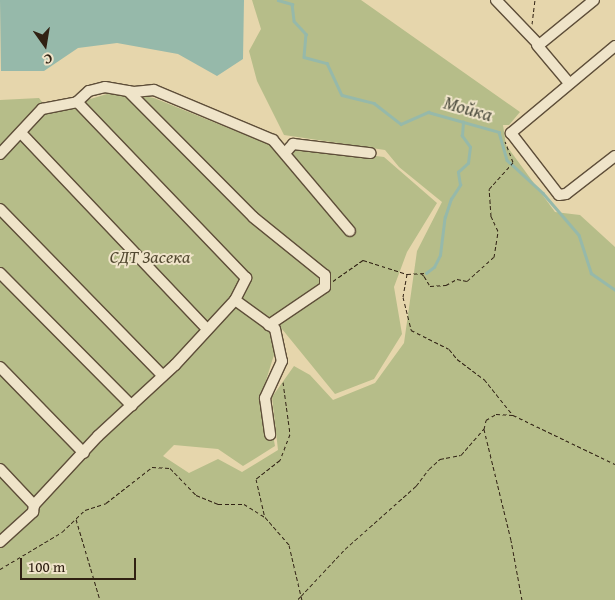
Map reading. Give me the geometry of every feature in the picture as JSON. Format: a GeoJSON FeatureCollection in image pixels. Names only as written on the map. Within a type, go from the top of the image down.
{"type":"FeatureCollection","features":[{"type":"Feature","properties":{"kind":"street"},"geometry":{"type":"LineString","coordinates":[[496,0],[569,83]]}},
{"type":"Feature","properties":{"kind":"street"},"geometry":{"type":"LineString","coordinates":[[534,42],[543,44],[594,0]]}},
{"type":"Feature","properties":{"kind":"street"},"geometry":{"type":"LineString","coordinates":[[615,46],[513,128],[511,137],[559,194],[566,194],[615,156]]}},
{"type":"Feature","properties":{"kind":"street"},"geometry":{"type":"LineString","coordinates":[[0,154],[42,109],[77,102],[89,91],[105,88],[128,91],[154,90],[205,109],[273,140],[286,152],[350,231]]}},
{"type":"Feature","properties":{"kind":"street"},"geometry":{"type":"LineString","coordinates":[[128,91],[253,218],[325,276],[325,287],[269,324]]}},
{"type":"Feature","properties":{"kind":"street"},"geometry":{"type":"LineString","coordinates":[[0,542],[33,512],[34,504],[163,376],[206,328],[235,300],[246,278],[240,269],[77,102]]}},
{"type":"Feature","properties":{"kind":"street"},"geometry":{"type":"LineString","coordinates":[[20,132],[206,328]]}},
{"type":"Feature","properties":{"kind":"street"},"geometry":{"type":"LineString","coordinates":[[286,152],[293,144],[370,153]]}},
{"type":"Feature","properties":{"kind":"street"},"geometry":{"type":"LineString","coordinates":[[0,209],[163,376]]}},
{"type":"Feature","properties":{"kind":"street"},"geometry":{"type":"LineString","coordinates":[[0,273],[132,406]]}},
{"type":"Feature","properties":{"kind":"street"},"geometry":{"type":"LineString","coordinates":[[235,300],[275,329],[282,361],[265,398],[270,435]]}},
{"type":"Feature","properties":{"kind":"street"},"geometry":{"type":"LineString","coordinates":[[0,367],[84,453]]}},
{"type":"Feature","properties":{"kind":"street"},"geometry":{"type":"LineString","coordinates":[[0,469],[34,504]]}},
{"type":"Feature","properties":{"kind":"path"},"geometry":{"type":"LineString","coordinates":[[534,42],[535,0]]}},
{"type":"Feature","properties":{"kind":"path"},"geometry":{"type":"LineString","coordinates":[[421,273],[430,286],[446,285],[457,279],[467,281],[494,256],[498,231],[491,216],[490,188],[513,162],[505,138]]}},
{"type":"Feature","properties":{"kind":"path"},"geometry":{"type":"LineString","coordinates":[[325,287],[363,260],[406,274],[426,273]]}},
{"type":"Feature","properties":{"kind":"path"},"geometry":{"type":"LineString","coordinates":[[406,274],[404,297],[411,330],[449,349],[457,359],[484,379],[513,415]]}},
{"type":"Feature","properties":{"kind":"path"},"geometry":{"type":"LineString","coordinates":[[265,517],[256,479],[280,460],[290,434],[283,378]]}},
{"type":"Feature","properties":{"kind":"path"},"geometry":{"type":"LineString","coordinates":[[522,600],[511,540],[484,429],[486,420],[496,414],[513,415],[615,464]]}},
{"type":"Feature","properties":{"kind":"path"},"geometry":{"type":"LineString","coordinates":[[297,600],[345,549],[416,486],[429,468],[440,459],[461,456],[484,429]]}},
{"type":"Feature","properties":{"kind":"path"},"geometry":{"type":"LineString","coordinates":[[0,569],[62,532],[85,510],[106,504],[152,467],[157,466],[170,468],[196,495],[218,504],[244,504],[265,517],[289,545],[302,600]]}},
{"type":"Feature","properties":{"kind":"path"},"geometry":{"type":"LineString","coordinates":[[76,519],[100,600]]}},
{"type":"Feature","properties":{"kind":"green space","name":"СДТ Засека"},"geometry":{"type":"Polygon","coordinates":[[[252,0],[361,0],[520,112],[509,125],[503,125],[506,145],[555,212],[580,215],[615,247],[615,600],[0,600],[0,100],[39,98],[48,110],[77,108],[87,100],[117,91],[154,98],[273,146],[283,157],[294,146],[384,157],[437,203],[407,252],[394,287],[402,334],[374,379],[335,394],[282,329],[264,387],[275,446],[243,466],[218,449],[174,445],[163,456],[189,473],[218,459],[242,472],[278,450],[272,397],[294,366],[310,375],[333,400],[375,383],[404,343],[417,251],[442,202],[399,167],[385,150],[284,135],[257,81],[249,51],[261,29],[252,0]]]}},
{"type":"Feature","properties":{"kind":"shaded area"},"geometry":{"type":"Polygon","coordinates":[[[0,0],[244,0],[243,59],[217,76],[178,54],[117,43],[78,48],[44,71],[1,71],[0,0]]]}},
{"type":"Feature","properties":{"kind":"waterway","name":"Мойка"},"geometry":{"type":"LineString","coordinates":[[278,0],[292,4],[294,21],[306,34],[304,57],[327,63],[342,95],[374,103],[401,124],[428,112],[499,132],[507,160],[543,193],[579,235],[591,273],[615,290]]}},
{"type":"Feature","properties":{"kind":"waterway"},"geometry":{"type":"LineString","coordinates":[[426,273],[434,267],[440,255],[445,217],[451,199],[460,185],[458,172],[468,163],[470,147],[462,136],[463,122]]}}]}
